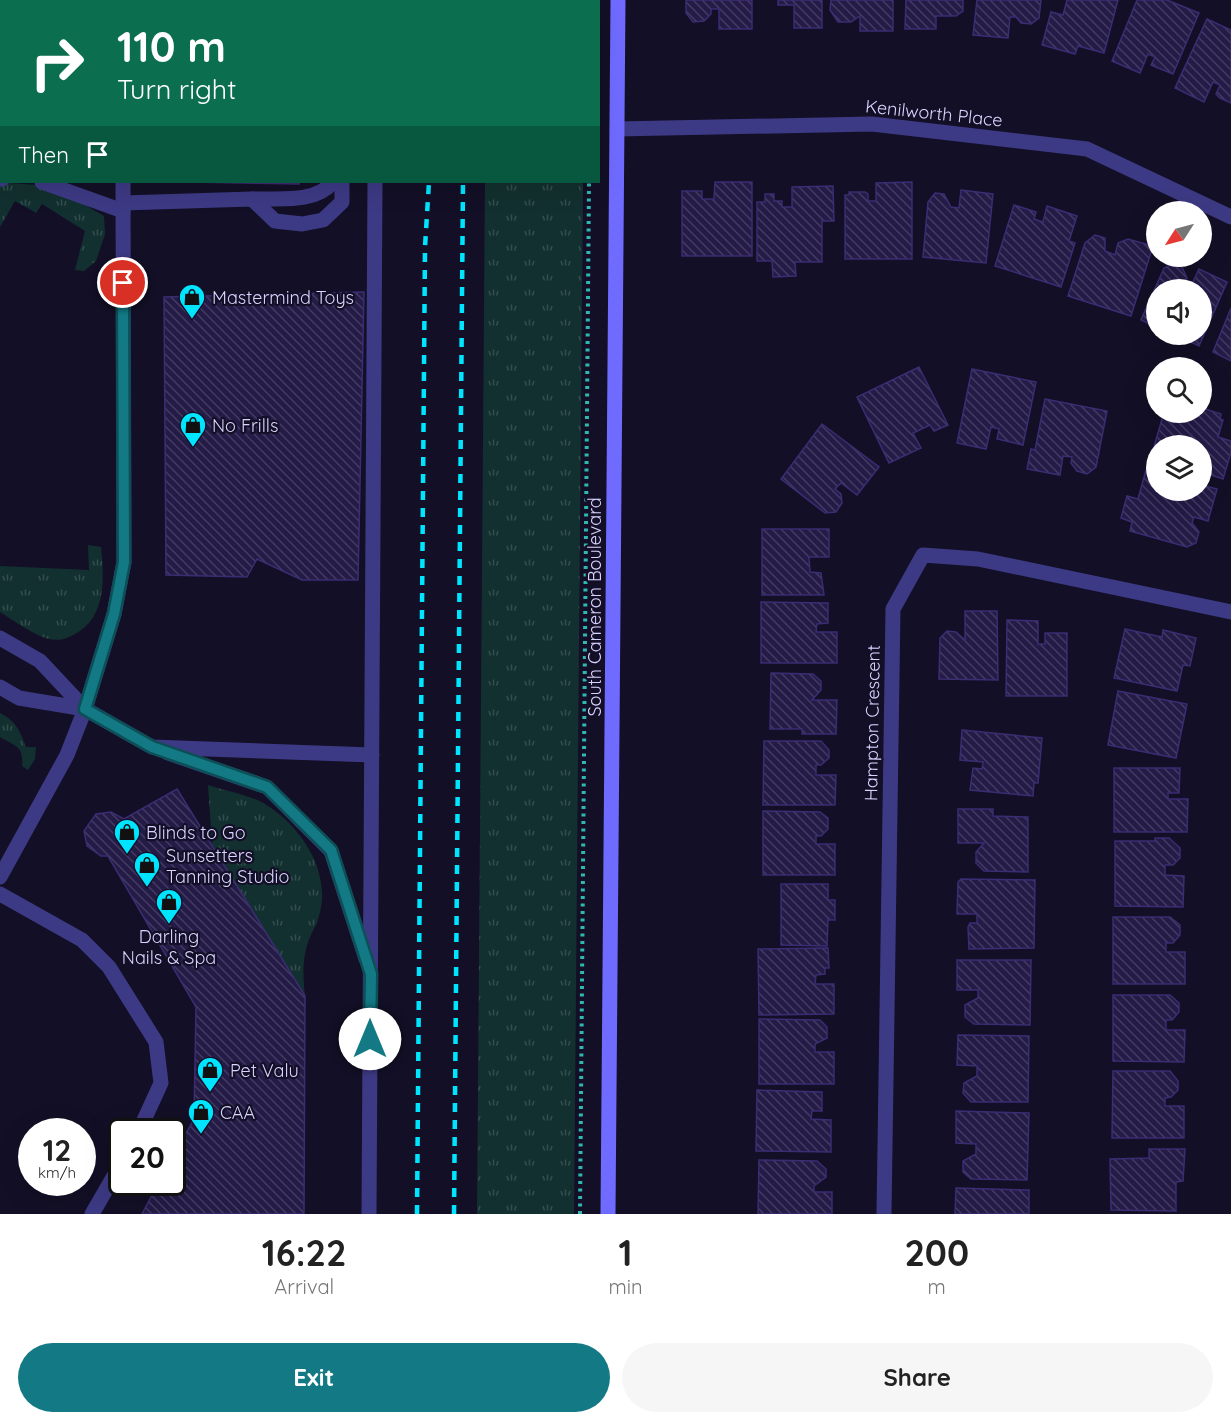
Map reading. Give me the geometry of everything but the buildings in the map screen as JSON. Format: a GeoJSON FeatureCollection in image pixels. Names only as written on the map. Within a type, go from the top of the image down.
{"type":"FeatureCollection","features":[{"type":"Feature","properties":{"kind":"street","name":"South Cameron Boulevard"},"geometry":{"type":"LineString","coordinates":[[608,1214],[618,0]]}},
{"type":"Feature","properties":{"kind":"street","name":"Kenilworth Place"},"geometry":{"type":"LineString","coordinates":[[617,129],[872,124],[1087,149],[1231,217]]}},
{"type":"Feature","properties":{"kind":"street"},"geometry":{"type":"LineString","coordinates":[[45,183],[123,207],[252,198],[312,197],[332,183]]}},
{"type":"Feature","properties":{"kind":"street"},"geometry":{"type":"LineString","coordinates":[[0,877],[67,755],[85,709],[114,614],[124,562],[123,183]]}},
{"type":"Feature","properties":{"kind":"street"},"geometry":{"type":"LineString","coordinates":[[252,198],[275,221],[303,224],[323,220],[342,202],[342,183]]}},
{"type":"Feature","properties":{"kind":"street"},"geometry":{"type":"LineString","coordinates":[[369,1214],[375,183]]}},
{"type":"Feature","properties":{"kind":"street","name":"Hampton Crescent"},"geometry":{"type":"LineString","coordinates":[[884,1214],[893,609],[923,555],[978,559],[1231,612]]}},
{"type":"Feature","properties":{"kind":"street"},"geometry":{"type":"LineString","coordinates":[[0,638],[40,662],[85,709],[152,747],[267,787],[331,850],[371,974]]}},
{"type":"Feature","properties":{"kind":"street"},"geometry":{"type":"LineString","coordinates":[[0,687],[19,698],[85,709]]}},
{"type":"Feature","properties":{"kind":"street"},"geometry":{"type":"LineString","coordinates":[[152,747],[372,755]]}},
{"type":"Feature","properties":{"kind":"street"},"geometry":{"type":"LineString","coordinates":[[0,894],[82,940],[109,967],[156,1042],[161,1083],[145,1118]]}},
{"type":"Feature","properties":{"kind":"street"},"geometry":{"type":"LineString","coordinates":[[92,1214],[108,1186]]}},
{"type":"Feature","properties":{"kind":"path"},"geometry":{"type":"LineString","coordinates":[[580,1214],[589,183]]}},
{"type":"Feature","properties":{"kind":"green space"},"geometry":{"type":"Polygon","coordinates":[[[9,183],[38,185],[80,202],[104,216],[105,234],[96,261],[84,271],[75,270],[85,231],[42,204],[36,213],[15,201],[0,227],[0,186],[9,183]]]}},
{"type":"Feature","properties":{"kind":"green space"},"geometry":{"type":"Polygon","coordinates":[[[485,183],[583,183],[574,1214],[477,1214],[485,183]]]}},
{"type":"Feature","properties":{"kind":"green space"},"geometry":{"type":"Polygon","coordinates":[[[88,545],[101,547],[103,583],[98,607],[85,627],[66,638],[49,639],[0,612],[0,566],[89,570],[88,545]]]}},
{"type":"Feature","properties":{"kind":"green space"},"geometry":{"type":"Polygon","coordinates":[[[0,713],[17,727],[26,747],[36,747],[35,759],[28,770],[22,766],[20,750],[0,737],[0,713]]]}},
{"type":"Feature","properties":{"kind":"green space"},"geometry":{"type":"Polygon","coordinates":[[[208,785],[259,801],[278,813],[301,838],[317,867],[322,899],[318,919],[308,942],[305,956],[303,976],[305,996],[212,845],[208,785]]]}},
{"type":"Feature","properties":{"kind":"railway"},"geometry":{"type":"LineString","coordinates":[[417,1214],[425,247],[429,183]]}},
{"type":"Feature","properties":{"kind":"railway"},"geometry":{"type":"LineString","coordinates":[[454,1214],[463,183]]}},
{"type":"Feature","properties":{"kind":"place","name":"Mastermind Toys"},"geometry":{"type":"Point","coordinates":[192,320]}},
{"type":"Feature","properties":{"kind":"place","name":"No Frills"},"geometry":{"type":"Point","coordinates":[193,448]}},
{"type":"Feature","properties":{"kind":"place","name":"Blinds to Go"},"geometry":{"type":"Point","coordinates":[127,855]}},
{"type":"Feature","properties":{"kind":"place","name":"Sunsetters Tanning Studio"},"geometry":{"type":"Point","coordinates":[147,888]}},
{"type":"Feature","properties":{"kind":"place","name":"Darling Nails & Spa"},"geometry":{"type":"Point","coordinates":[169,925]}},
{"type":"Feature","properties":{"kind":"place","name":"Pet Valu"},"geometry":{"type":"Point","coordinates":[210,1093]}},
{"type":"Feature","properties":{"kind":"place","name":"CAA"},"geometry":{"type":"Point","coordinates":[201,1135]}},
{"type":"Feature","properties":{"kind":"route"},"geometry":{"type":"LineString","coordinates":[[123,283],[124,562],[114,614],[85,709],[152,747],[267,787],[331,850],[371,974],[370,1039]]}}]}
